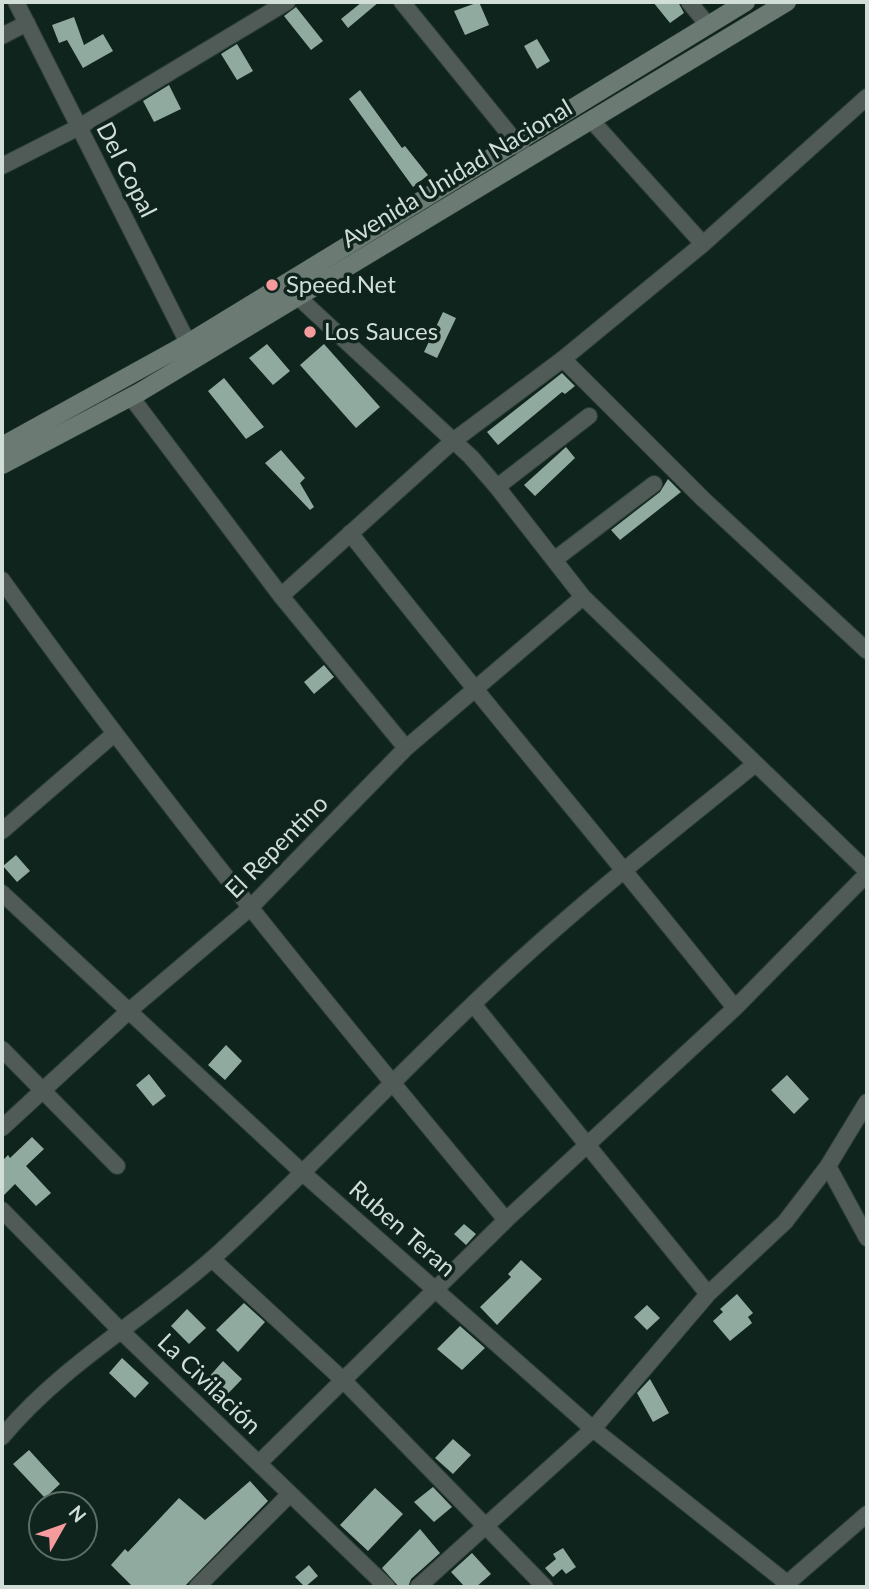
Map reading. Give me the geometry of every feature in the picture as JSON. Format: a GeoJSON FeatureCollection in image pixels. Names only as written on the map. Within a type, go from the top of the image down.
{"type":"FeatureCollection","features":[{"type":"Feature","properties":{"kind":"main road","name":"Avenida Unidad Nacional"},"geometry":{"type":"LineString","coordinates":[[2,465],[131,397],[192,351],[516,142],[746,2]]}},
{"type":"Feature","properties":{"kind":"main road","name":"Avenida Unidad Nacional"},"geometry":{"type":"LineString","coordinates":[[2,446],[298,297],[787,2]]}},
{"type":"Feature","properties":{"kind":"street","name":"Del Copal"},"geometry":{"type":"LineString","coordinates":[[16,2],[192,351]]}},
{"type":"Feature","properties":{"kind":"street"},"geometry":{"type":"LineString","coordinates":[[2,166],[79,127],[287,2]]}},
{"type":"Feature","properties":{"kind":"street"},"geometry":{"type":"LineString","coordinates":[[402,2],[529,159]]}},
{"type":"Feature","properties":{"kind":"street"},"geometry":{"type":"LineString","coordinates":[[689,2],[708,25]]}},
{"type":"Feature","properties":{"kind":"street"},"geometry":{"type":"LineString","coordinates":[[2,36],[27,23]]}},
{"type":"Feature","properties":{"kind":"street"},"geometry":{"type":"LineString","coordinates":[[281,596],[453,441],[563,359],[703,244],[867,97]]}},
{"type":"Feature","properties":{"kind":"street"},"geometry":{"type":"LineString","coordinates":[[592,121],[703,244]]}},
{"type":"Feature","properties":{"kind":"street"},"geometry":{"type":"LineString","coordinates":[[259,1463],[506,1220],[735,1008],[867,873],[583,597],[497,486],[453,441],[298,297]]}},
{"type":"Feature","properties":{"kind":"street"},"geometry":{"type":"LineString","coordinates":[[563,359],[713,508],[867,651]]}},
{"type":"Feature","properties":{"kind":"street"},"geometry":{"type":"LineString","coordinates":[[131,397],[281,596],[406,748]]}},
{"type":"Feature","properties":{"kind":"street"},"geometry":{"type":"LineString","coordinates":[[497,486],[589,416]]}},
{"type":"Feature","properties":{"kind":"street"},"geometry":{"type":"LineString","coordinates":[[554,560],[654,484]]}},
{"type":"Feature","properties":{"kind":"street"},"geometry":{"type":"LineString","coordinates":[[350,533],[475,692],[624,868],[735,1008]]}},
{"type":"Feature","properties":{"kind":"street"},"geometry":{"type":"LineString","coordinates":[[2,580],[114,734],[249,909],[506,1220]]}},
{"type":"Feature","properties":{"kind":"street","name":"El Repentino"},"geometry":{"type":"LineString","coordinates":[[2,1128],[130,1010],[249,909],[406,748],[475,692],[583,597]]}},
{"type":"Feature","properties":{"kind":"street"},"geometry":{"type":"LineString","coordinates":[[2,831],[114,734]]}},
{"type":"Feature","properties":{"kind":"street"},"geometry":{"type":"LineString","coordinates":[[2,1437],[42,1396],[120,1330],[212,1259],[304,1174],[473,1004],[624,868],[754,765]]}},
{"type":"Feature","properties":{"kind":"street","name":"Ruben Teran"},"geometry":{"type":"LineString","coordinates":[[2,892],[304,1174],[593,1429],[785,1585]]}},
{"type":"Feature","properties":{"kind":"street"},"geometry":{"type":"LineString","coordinates":[[473,1004],[708,1294]]}},
{"type":"Feature","properties":{"kind":"street"},"geometry":{"type":"LineString","coordinates":[[2,1049],[117,1166]]}},
{"type":"Feature","properties":{"kind":"street"},"geometry":{"type":"LineString","coordinates":[[418,1587],[593,1429],[708,1294],[785,1222],[828,1166],[867,1102]]}},
{"type":"Feature","properties":{"kind":"street"},"geometry":{"type":"LineString","coordinates":[[828,1166],[867,1238]]}},
{"type":"Feature","properties":{"kind":"street","name":"La Civilación"},"geometry":{"type":"LineString","coordinates":[[2,1210],[120,1330],[387,1587]]}},
{"type":"Feature","properties":{"kind":"street"},"geometry":{"type":"LineString","coordinates":[[212,1259],[342,1380],[545,1587]]}},
{"type":"Feature","properties":{"kind":"street"},"geometry":{"type":"LineString","coordinates":[[197,1587],[290,1493]]}},
{"type":"Feature","properties":{"kind":"street"},"geometry":{"type":"LineString","coordinates":[[785,1585],[867,1514]]}},
{"type":"Feature","properties":{"kind":"building"},"geometry":{"type":"Polygon","coordinates":[[[362,2],[379,2],[348,28],[341,19],[362,2]]]}},
{"type":"Feature","properties":{"kind":"building"},"geometry":{"type":"Polygon","coordinates":[[[479,2],[489,25],[465,35],[454,11],[479,2]]]}},
{"type":"Feature","properties":{"kind":"building"},"geometry":{"type":"Polygon","coordinates":[[[653,2],[678,2],[684,13],[670,23],[653,2]]]}},
{"type":"Feature","properties":{"kind":"building"},"geometry":{"type":"Polygon","coordinates":[[[296,7],[323,41],[311,50],[284,16],[296,7]]]}},
{"type":"Feature","properties":{"kind":"building"},"geometry":{"type":"Polygon","coordinates":[[[74,17],[84,45],[103,34],[113,51],[83,68],[67,40],[59,43],[52,25],[74,17]]]}},
{"type":"Feature","properties":{"kind":"building"},"geometry":{"type":"Polygon","coordinates":[[[537,39],[550,61],[537,69],[524,46],[537,39]]]}},
{"type":"Feature","properties":{"kind":"building"},"geometry":{"type":"Polygon","coordinates":[[[237,44],[253,71],[237,80],[221,54],[237,44]]]}},
{"type":"Feature","properties":{"kind":"building"},"geometry":{"type":"Polygon","coordinates":[[[169,85],[181,109],[154,122],[143,101],[169,85]]]}},
{"type":"Feature","properties":{"kind":"building"},"geometry":{"type":"Polygon","coordinates":[[[360,90],[402,148],[405,146],[428,175],[413,187],[349,99],[360,90]]]}},
{"type":"Feature","properties":{"kind":"building"},"geometry":{"type":"Polygon","coordinates":[[[443,312],[456,318],[437,358],[424,352],[443,312]]]}},
{"type":"Feature","properties":{"kind":"building"},"geometry":{"type":"Polygon","coordinates":[[[267,344],[290,371],[273,385],[249,358],[267,344]]]}},
{"type":"Feature","properties":{"kind":"building"},"geometry":{"type":"Polygon","coordinates":[[[324,344],[380,407],[356,428],[300,365],[324,344]]]}},
{"type":"Feature","properties":{"kind":"building"},"geometry":{"type":"Polygon","coordinates":[[[562,373],[575,386],[565,394],[562,392],[498,445],[487,432],[562,373]]]}},
{"type":"Feature","properties":{"kind":"building"},"geometry":{"type":"Polygon","coordinates":[[[224,378],[264,427],[246,439],[208,391],[224,378]]]}},
{"type":"Feature","properties":{"kind":"building"},"geometry":{"type":"Polygon","coordinates":[[[566,447],[575,458],[535,496],[524,485],[566,447]]]}},
{"type":"Feature","properties":{"kind":"building"},"geometry":{"type":"Polygon","coordinates":[[[281,450],[305,478],[300,483],[314,507],[310,510],[265,463],[281,450]]]}},
{"type":"Feature","properties":{"kind":"building"},"geometry":{"type":"Polygon","coordinates":[[[668,479],[681,492],[620,540],[611,530],[660,492],[668,479]]]}},
{"type":"Feature","properties":{"kind":"building"},"geometry":{"type":"Polygon","coordinates":[[[324,665],[334,677],[314,694],[304,682],[324,665]]]}},
{"type":"Feature","properties":{"kind":"building"},"geometry":{"type":"Polygon","coordinates":[[[16,855],[30,871],[17,882],[3,866],[16,855]]]}},
{"type":"Feature","properties":{"kind":"building"},"geometry":{"type":"Polygon","coordinates":[[[226,1045],[242,1061],[225,1080],[208,1065],[226,1045]]]}},
{"type":"Feature","properties":{"kind":"building"},"geometry":{"type":"Polygon","coordinates":[[[149,1074],[166,1096],[153,1106],[136,1085],[149,1074]]]}},
{"type":"Feature","properties":{"kind":"building"},"geometry":{"type":"Polygon","coordinates":[[[787,1075],[809,1099],[794,1114],[771,1090],[787,1075]]]}},
{"type":"Feature","properties":{"kind":"building"},"geometry":{"type":"Polygon","coordinates":[[[32,1137],[44,1149],[26,1166],[51,1193],[36,1206],[15,1184],[2,1197],[2,1161],[8,1155],[10,1158],[32,1137]]]}},
{"type":"Feature","properties":{"kind":"building"},"geometry":{"type":"Polygon","coordinates":[[[464,1224],[476,1234],[466,1245],[454,1234],[464,1224]]]}},
{"type":"Feature","properties":{"kind":"building"},"geometry":{"type":"Polygon","coordinates":[[[521,1260],[542,1279],[497,1325],[480,1307],[511,1277],[508,1274],[521,1260]]]}},
{"type":"Feature","properties":{"kind":"building"},"geometry":{"type":"Polygon","coordinates":[[[737,1294],[753,1313],[748,1317],[752,1323],[730,1341],[713,1321],[723,1312],[720,1309],[737,1294]]]}},
{"type":"Feature","properties":{"kind":"building"},"geometry":{"type":"Polygon","coordinates":[[[244,1303],[265,1322],[238,1352],[216,1330],[244,1303]]]}},
{"type":"Feature","properties":{"kind":"building"},"geometry":{"type":"Polygon","coordinates":[[[647,1305],[660,1318],[647,1330],[634,1317],[647,1305]]]}},
{"type":"Feature","properties":{"kind":"building"},"geometry":{"type":"Polygon","coordinates":[[[187,1309],[206,1328],[189,1344],[171,1326],[187,1309]]]}},
{"type":"Feature","properties":{"kind":"building"},"geometry":{"type":"Polygon","coordinates":[[[460,1326],[485,1348],[462,1370],[437,1349],[460,1326]]]}},
{"type":"Feature","properties":{"kind":"building"},"geometry":{"type":"Polygon","coordinates":[[[122,1358],[149,1383],[135,1398],[109,1373],[122,1358]]]}},
{"type":"Feature","properties":{"kind":"building"},"geometry":{"type":"Polygon","coordinates":[[[223,1361],[242,1379],[219,1403],[201,1386],[223,1361]]]}},
{"type":"Feature","properties":{"kind":"building"},"geometry":{"type":"Polygon","coordinates":[[[650,1379],[669,1413],[653,1422],[637,1393],[650,1379]]]}},
{"type":"Feature","properties":{"kind":"building"},"geometry":{"type":"Polygon","coordinates":[[[453,1439],[471,1455],[453,1474],[435,1458],[453,1439]]]}},
{"type":"Feature","properties":{"kind":"building"},"geometry":{"type":"Polygon","coordinates":[[[29,1450],[60,1484],[52,1491],[38,1491],[13,1464],[29,1450]]]}},
{"type":"Feature","properties":{"kind":"building"},"geometry":{"type":"Polygon","coordinates":[[[250,1481],[268,1501],[184,1587],[133,1587],[111,1565],[125,1549],[128,1552],[179,1498],[205,1520],[250,1481]]]}},
{"type":"Feature","properties":{"kind":"building"},"geometry":{"type":"Polygon","coordinates":[[[433,1487],[452,1507],[434,1522],[414,1502],[433,1487]]]}},
{"type":"Feature","properties":{"kind":"building"},"geometry":{"type":"Polygon","coordinates":[[[375,1488],[403,1514],[368,1551],[340,1525],[375,1488]]]}},
{"type":"Feature","properties":{"kind":"building"},"geometry":{"type":"Polygon","coordinates":[[[420,1529],[440,1553],[411,1579],[408,1587],[399,1587],[382,1568],[420,1529]]]}},
{"type":"Feature","properties":{"kind":"building"},"geometry":{"type":"Polygon","coordinates":[[[563,1548],[576,1567],[566,1574],[562,1569],[553,1577],[545,1568],[556,1559],[553,1554],[563,1548]]]}},
{"type":"Feature","properties":{"kind":"building"},"geometry":{"type":"Polygon","coordinates":[[[472,1553],[491,1574],[476,1587],[465,1587],[451,1572],[472,1553]]]}},
{"type":"Feature","properties":{"kind":"building"},"geometry":{"type":"Polygon","coordinates":[[[309,1565],[318,1576],[305,1587],[295,1577],[309,1565]]]}},
{"type":"Feature","properties":{"kind":"place","name":"Speed.Net"},"geometry":{"type":"Point","coordinates":[272,285]}},
{"type":"Feature","properties":{"kind":"place","name":"Los Sauces"},"geometry":{"type":"Point","coordinates":[310,332]}}]}
